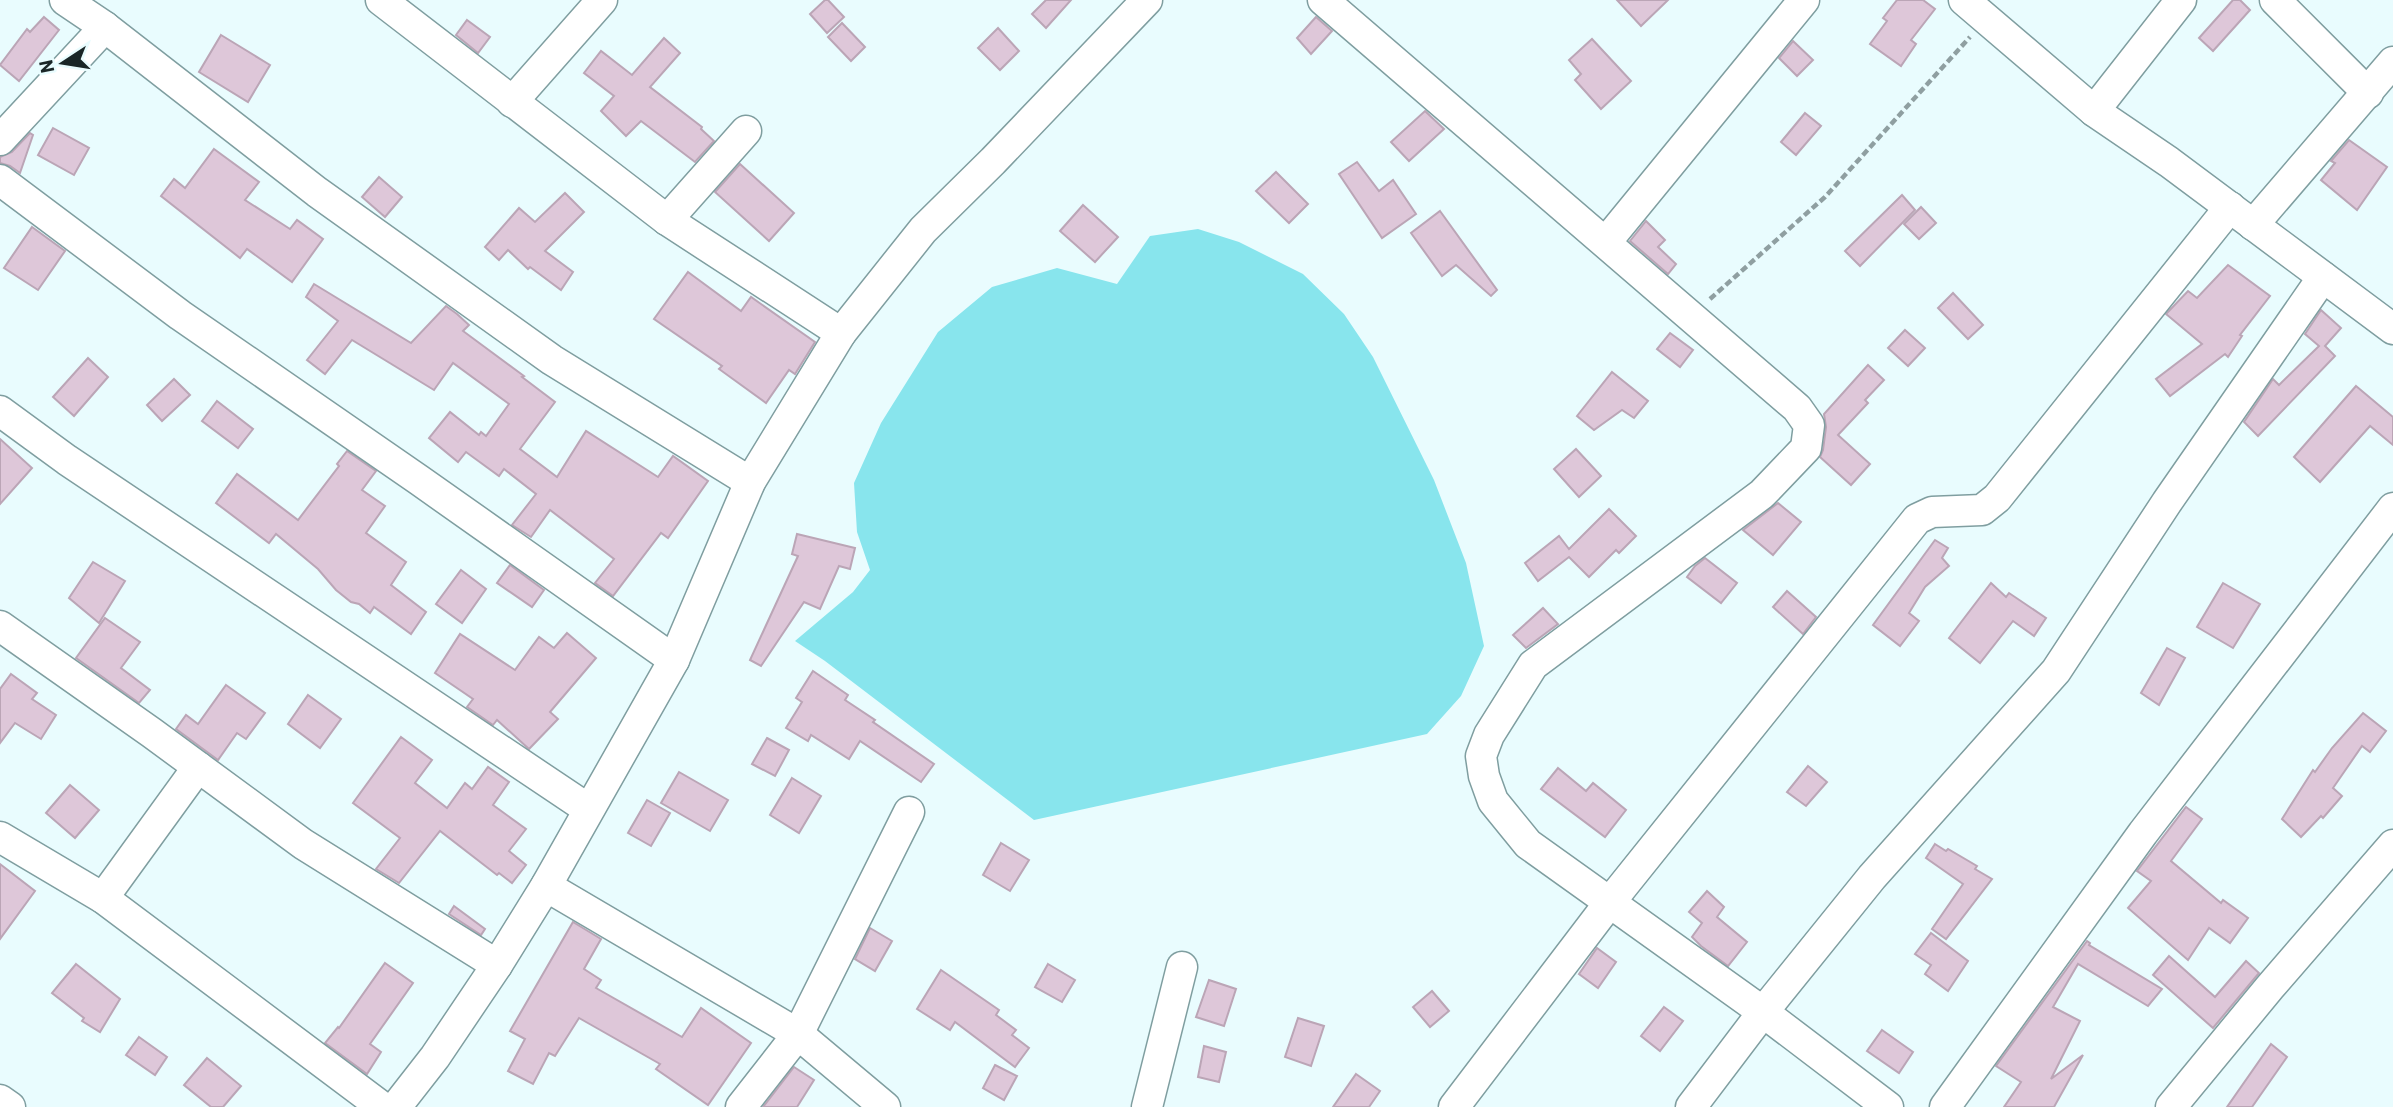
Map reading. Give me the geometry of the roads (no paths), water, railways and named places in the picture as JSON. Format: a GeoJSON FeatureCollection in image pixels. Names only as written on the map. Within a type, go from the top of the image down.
{"type":"FeatureCollection","features":[{"type":"Feature","properties":{"kind":"street"},"geometry":{"type":"LineString","coordinates":[[65,0],[106,27],[317,192],[552,360],[750,482]]}},
{"type":"Feature","properties":{"kind":"street"},"geometry":{"type":"LineString","coordinates":[[382,0],[667,220],[841,333]]}},
{"type":"Feature","properties":{"kind":"street"},"geometry":{"type":"LineString","coordinates":[[512,102],[602,0]]}},
{"type":"Feature","properties":{"kind":"street"},"geometry":{"type":"LineString","coordinates":[[396,1107],[435,1057],[546,886],[674,660],[750,482],[841,333],[923,230],[1147,0]]}},
{"type":"Feature","properties":{"kind":"street"},"geometry":{"type":"LineString","coordinates":[[1323,0],[1797,408],[1809,425],[1807,448],[1762,494],[1533,665],[1489,735],[1481,755],[1483,776],[1493,801],[1528,844],[1763,1012],[1888,1107]]}},
{"type":"Feature","properties":{"kind":"street"},"geometry":{"type":"LineString","coordinates":[[1606,242],[1804,0]]}},
{"type":"Feature","properties":{"kind":"street"},"geometry":{"type":"LineString","coordinates":[[2094,111],[2181,0]]}},
{"type":"Feature","properties":{"kind":"street"},"geometry":{"type":"LineString","coordinates":[[2275,0],[2368,93]]}},
{"type":"Feature","properties":{"kind":"street"},"geometry":{"type":"LineString","coordinates":[[1975,9],[2094,111],[2169,162],[2393,329]]}},
{"type":"Feature","properties":{"kind":"street"},"geometry":{"type":"LineString","coordinates":[[0,140],[106,27]]}},
{"type":"Feature","properties":{"kind":"street"},"geometry":{"type":"LineString","coordinates":[[1454,1107],[1611,902],[1917,519],[1932,512],[1982,510],[1997,498],[2242,216],[2368,93],[2393,62]]}},
{"type":"Feature","properties":{"kind":"street"},"geometry":{"type":"LineString","coordinates":[[667,220],[746,131]]}},
{"type":"Feature","properties":{"kind":"street"},"geometry":{"type":"LineString","coordinates":[[0,180],[180,315],[674,660]]}},
{"type":"Feature","properties":{"kind":"street"},"geometry":{"type":"LineString","coordinates":[[1691,1107],[1763,1012],[1872,877],[2056,671],[2167,502],[2323,276]]}},
{"type":"Feature","properties":{"kind":"street"},"geometry":{"type":"LineString","coordinates":[[0,411],[67,460],[588,809]]}},
{"type":"Feature","properties":{"kind":"street"},"geometry":{"type":"LineString","coordinates":[[1945,1107],[2143,833],[2393,508]]}},
{"type":"Feature","properties":{"kind":"street"},"geometry":{"type":"LineString","coordinates":[[0,626],[303,844],[497,965]]}},
{"type":"Feature","properties":{"kind":"street"},"geometry":{"type":"LineString","coordinates":[[103,898],[198,767]]}},
{"type":"Feature","properties":{"kind":"street"},"geometry":{"type":"LineString","coordinates":[[741,1107],[798,1034],[909,812]]}},
{"type":"Feature","properties":{"kind":"street"},"geometry":{"type":"LineString","coordinates":[[0,837],[103,898],[382,1107]]}},
{"type":"Feature","properties":{"kind":"street"},"geometry":{"type":"LineString","coordinates":[[2183,1103],[2393,845]]}},
{"type":"Feature","properties":{"kind":"street"},"geometry":{"type":"LineString","coordinates":[[546,886],[798,1034],[885,1107]]}},
{"type":"Feature","properties":{"kind":"street"},"geometry":{"type":"LineString","coordinates":[[1147,1107],[1182,967]]}},
{"type":"Feature","properties":{"kind":"street"},"geometry":{"type":"LineString","coordinates":[[0,1101],[9,1107]]}}]}
